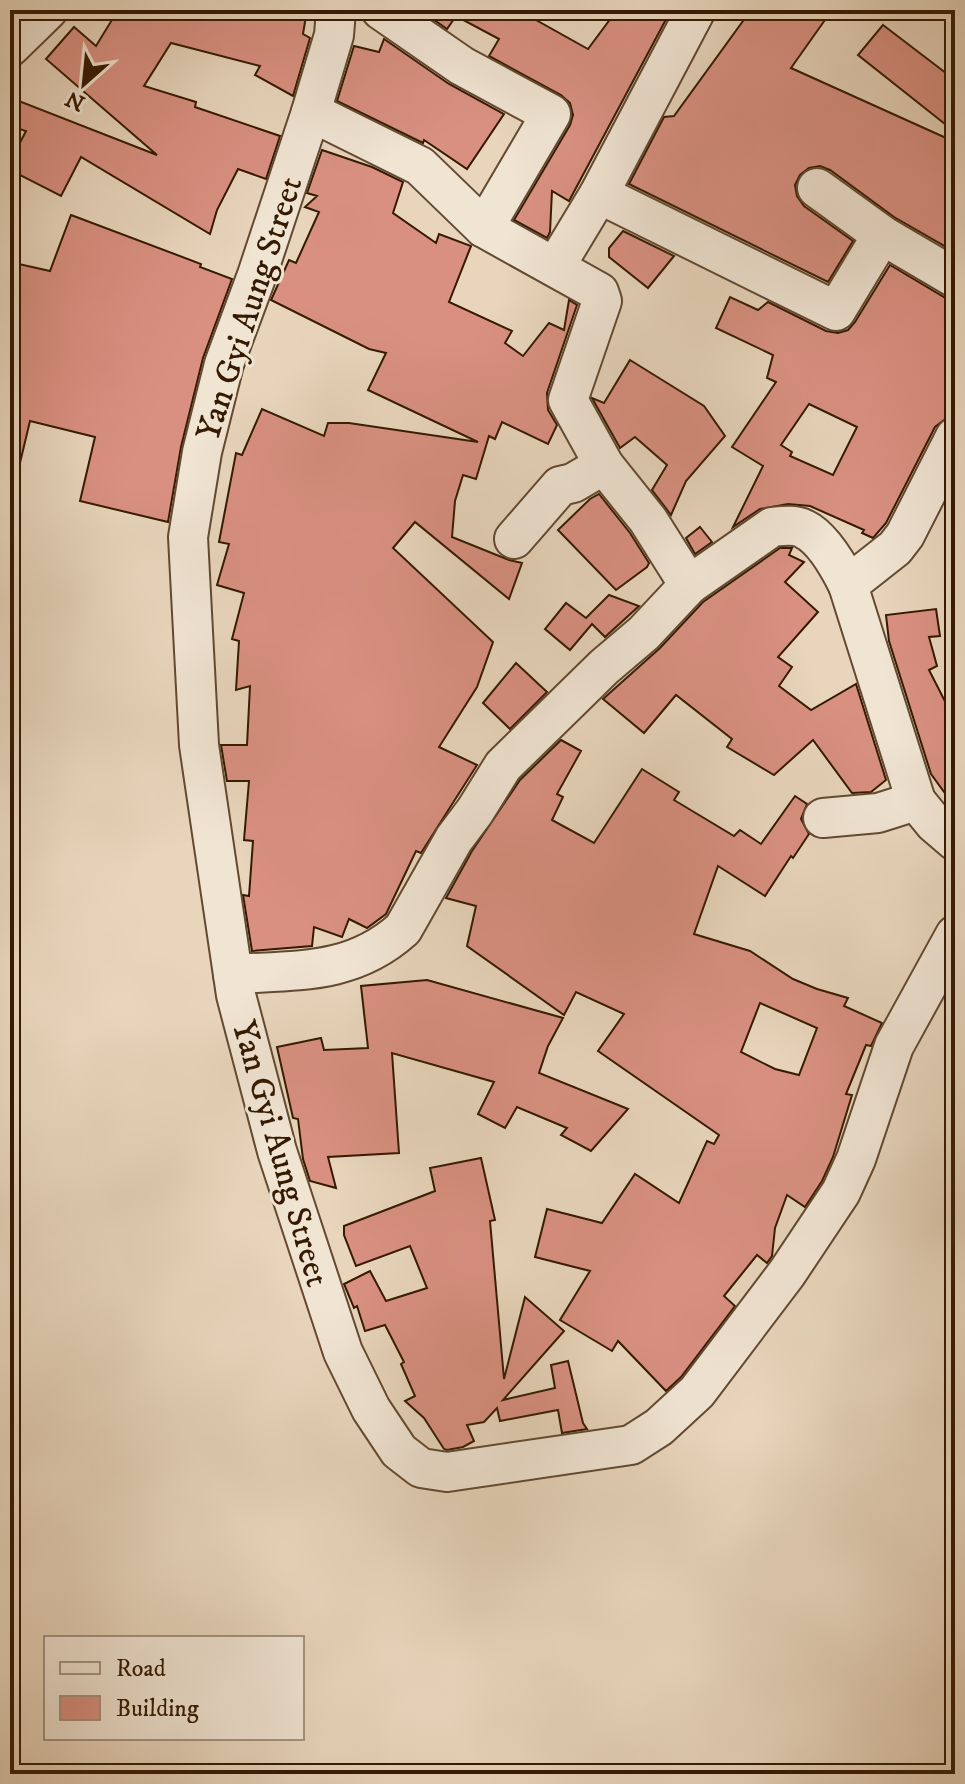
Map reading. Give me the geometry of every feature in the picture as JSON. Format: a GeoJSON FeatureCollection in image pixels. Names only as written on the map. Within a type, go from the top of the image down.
{"type":"FeatureCollection","features":[{"type":"Feature","properties":{"kind":"street","name":"Yan Gyi Aung Street"},"geometry":{"type":"LineString","coordinates":[[336,10],[334,35],[311,112],[224,364],[202,452],[188,537],[199,745],[236,995],[277,1151],[343,1352],[371,1409],[399,1451],[421,1468],[447,1472],[631,1445],[659,1427],[697,1392],[787,1273],[841,1192],[856,1159],[894,1046],[955,935]]}},
{"type":"Feature","properties":{"kind":"street"},"geometry":{"type":"LineString","coordinates":[[381,10],[462,66],[551,114],[484,228]]}},
{"type":"Feature","properties":{"kind":"street"},"geometry":{"type":"LineString","coordinates":[[555,267],[599,194],[696,10]]}},
{"type":"Feature","properties":{"kind":"street"},"geometry":{"type":"LineString","coordinates":[[10,47],[43,11]]}},
{"type":"Feature","properties":{"kind":"street"},"geometry":{"type":"LineString","coordinates":[[311,112],[420,166],[484,228],[599,292],[602,297],[568,400],[604,465],[648,520],[689,585]]}},
{"type":"Feature","properties":{"kind":"street"},"geometry":{"type":"LineString","coordinates":[[817,188],[882,235],[955,278]]}},
{"type":"Feature","properties":{"kind":"street"},"geometry":{"type":"LineString","coordinates":[[599,194],[836,311],[882,235]]}},
{"type":"Feature","properties":{"kind":"street"},"geometry":{"type":"LineString","coordinates":[[848,585],[895,548],[905,535],[955,437]]}},
{"type":"Feature","properties":{"kind":"street"},"geometry":{"type":"LineString","coordinates":[[514,539],[560,486],[573,483],[604,465]]}},
{"type":"Feature","properties":{"kind":"street"},"geometry":{"type":"LineString","coordinates":[[233,974],[330,968],[348,963],[392,939],[403,929],[454,839],[503,766],[644,633],[689,585],[772,527],[787,525],[805,529],[835,560],[848,585],[916,801],[934,823],[955,841]]}},
{"type":"Feature","properties":{"kind":"street"},"geometry":{"type":"LineString","coordinates":[[823,818],[878,813],[916,801]]}},
{"type":"Feature","properties":{"kind":"building"},"geometry":{"type":"Polygon","coordinates":[[[118,10],[307,10],[303,34],[310,38],[293,96],[255,75],[260,66],[171,43],[144,86],[196,102],[195,107],[280,136],[266,179],[238,169],[217,210],[210,234],[81,157],[61,196],[10,170],[10,162],[26,131],[10,126],[19,101],[157,155],[46,59],[74,27],[96,46],[118,10]]]}},
{"type":"Feature","properties":{"kind":"building"},"geometry":{"type":"Polygon","coordinates":[[[420,10],[518,10],[588,49],[617,10],[671,10],[569,201],[552,191],[547,238],[514,220],[570,125],[573,115],[570,103],[561,95],[489,56],[499,39],[456,16],[447,29],[420,10]]]}},
{"type":"Feature","properties":{"kind":"building"},"geometry":{"type":"Polygon","coordinates":[[[751,10],[832,10],[791,68],[955,142],[955,252],[894,217],[820,166],[809,168],[800,175],[795,185],[797,196],[804,206],[853,241],[828,282],[629,184],[664,117],[674,116],[751,10]]]}},
{"type":"Feature","properties":{"kind":"building"},"geometry":{"type":"Polygon","coordinates":[[[883,25],[955,80],[955,132],[858,55],[883,25]]]}},
{"type":"Feature","properties":{"kind":"building"},"geometry":{"type":"Polygon","coordinates":[[[384,39],[449,84],[504,114],[467,169],[424,140],[423,143],[337,101],[354,46],[379,52],[384,39]]]}},
{"type":"Feature","properties":{"kind":"building"},"geometry":{"type":"Polygon","coordinates":[[[322,150],[372,167],[403,182],[393,213],[436,243],[439,234],[471,246],[449,302],[512,331],[505,343],[523,356],[549,323],[564,330],[569,300],[577,305],[547,393],[548,410],[557,425],[548,444],[502,422],[495,439],[489,436],[476,479],[463,475],[455,501],[452,537],[522,563],[509,599],[415,522],[393,548],[493,642],[477,687],[439,747],[477,765],[421,853],[416,851],[386,914],[367,928],[349,919],[342,937],[314,927],[312,946],[252,951],[243,895],[249,896],[253,841],[244,840],[249,781],[227,781],[221,745],[247,745],[250,686],[236,690],[239,641],[232,639],[244,593],[217,585],[229,544],[219,542],[236,453],[242,455],[262,409],[324,436],[328,423],[349,423],[478,442],[368,390],[386,353],[369,349],[271,300],[289,260],[296,263],[319,212],[305,207],[317,196],[307,193],[322,150]]]}},
{"type":"Feature","properties":{"kind":"building"},"geometry":{"type":"Polygon","coordinates":[[[71,215],[201,264],[200,267],[232,279],[203,358],[181,447],[168,522],[80,501],[95,437],[30,421],[19,467],[10,466],[10,262],[50,271],[71,215]]]}},
{"type":"Feature","properties":{"kind":"building"},"geometry":{"type":"Polygon","coordinates":[[[623,231],[674,256],[648,288],[609,257],[609,248],[623,231]]]}},
{"type":"Feature","properties":{"kind":"building"},"geometry":{"type":"Polygon","coordinates":[[[890,265],[944,297],[955,300],[955,400],[948,417],[935,427],[886,523],[873,538],[862,533],[864,530],[810,506],[788,504],[760,509],[733,527],[763,466],[732,447],[776,382],[767,378],[773,355],[716,328],[730,297],[758,310],[768,302],[826,331],[838,333],[848,330],[890,265]],[[809,404],[781,445],[792,452],[790,456],[833,475],[857,427],[809,404]]]}},
{"type":"Feature","properties":{"kind":"building"},"geometry":{"type":"Polygon","coordinates":[[[630,360],[704,406],[725,436],[686,481],[671,515],[652,490],[667,465],[635,437],[620,448],[592,398],[604,403],[630,360]]]}},
{"type":"Feature","properties":{"kind":"building"},"geometry":{"type":"Polygon","coordinates":[[[599,494],[649,563],[616,590],[558,530],[599,494]]]}},
{"type":"Feature","properties":{"kind":"building"},"geometry":{"type":"Polygon","coordinates":[[[700,527],[712,542],[695,554],[686,538],[700,527]]]}},
{"type":"Feature","properties":{"kind":"building"},"geometry":{"type":"Polygon","coordinates":[[[780,548],[792,548],[789,555],[804,562],[785,582],[818,612],[778,657],[792,667],[779,686],[811,710],[856,684],[886,780],[871,792],[852,793],[813,740],[774,775],[727,747],[732,739],[676,695],[644,733],[603,699],[660,648],[703,602],[780,548]]]}},
{"type":"Feature","properties":{"kind":"building"},"geometry":{"type":"Polygon","coordinates":[[[609,595],[639,606],[605,637],[592,624],[570,650],[545,629],[566,603],[586,618],[609,595]]]}},
{"type":"Feature","properties":{"kind":"building"},"geometry":{"type":"Polygon","coordinates":[[[936,609],[940,636],[929,637],[937,666],[929,670],[955,721],[955,807],[931,774],[889,641],[886,615],[936,609]]]}},
{"type":"Feature","properties":{"kind":"building"},"geometry":{"type":"Polygon","coordinates":[[[516,663],[547,692],[510,729],[483,703],[516,663]]]}},
{"type":"Feature","properties":{"kind":"building"},"geometry":{"type":"Polygon","coordinates":[[[561,740],[581,751],[557,794],[563,797],[552,820],[594,843],[642,769],[679,792],[674,800],[734,836],[740,830],[761,844],[795,796],[807,804],[801,819],[809,834],[765,896],[718,866],[694,934],[750,951],[793,979],[848,998],[844,1006],[882,1023],[871,1046],[866,1045],[846,1094],[852,1095],[833,1157],[822,1181],[805,1207],[787,1195],[775,1228],[772,1256],[767,1263],[757,1255],[724,1296],[735,1306],[681,1377],[666,1391],[618,1341],[612,1351],[560,1320],[590,1271],[535,1257],[547,1209],[602,1223],[635,1174],[679,1203],[707,1141],[714,1144],[719,1135],[598,1051],[624,1014],[576,992],[564,1015],[467,946],[476,906],[446,898],[472,851],[520,780],[561,740]],[[760,1003],[741,1052],[775,1069],[799,1075],[817,1028],[760,1003]]]}},
{"type":"Feature","properties":{"kind":"building"},"geometry":{"type":"Polygon","coordinates":[[[427,980],[563,1018],[548,1046],[539,1073],[628,1109],[591,1151],[561,1135],[567,1128],[517,1107],[505,1128],[478,1114],[494,1082],[392,1053],[399,1153],[328,1157],[336,1188],[310,1181],[303,1159],[298,1119],[293,1118],[277,1047],[321,1038],[324,1050],[368,1048],[361,986],[427,980]]]}},
{"type":"Feature","properties":{"kind":"building"},"geometry":{"type":"Polygon","coordinates":[[[481,1158],[495,1220],[490,1221],[504,1379],[525,1297],[564,1331],[503,1400],[555,1388],[551,1365],[568,1361],[587,1429],[562,1433],[558,1410],[500,1421],[497,1408],[484,1422],[467,1425],[474,1441],[447,1450],[424,1418],[405,1401],[415,1396],[401,1364],[404,1362],[385,1325],[365,1331],[357,1306],[354,1308],[344,1284],[370,1271],[386,1301],[427,1288],[410,1246],[356,1266],[344,1235],[344,1226],[435,1191],[430,1168],[481,1158]]]}}]}
